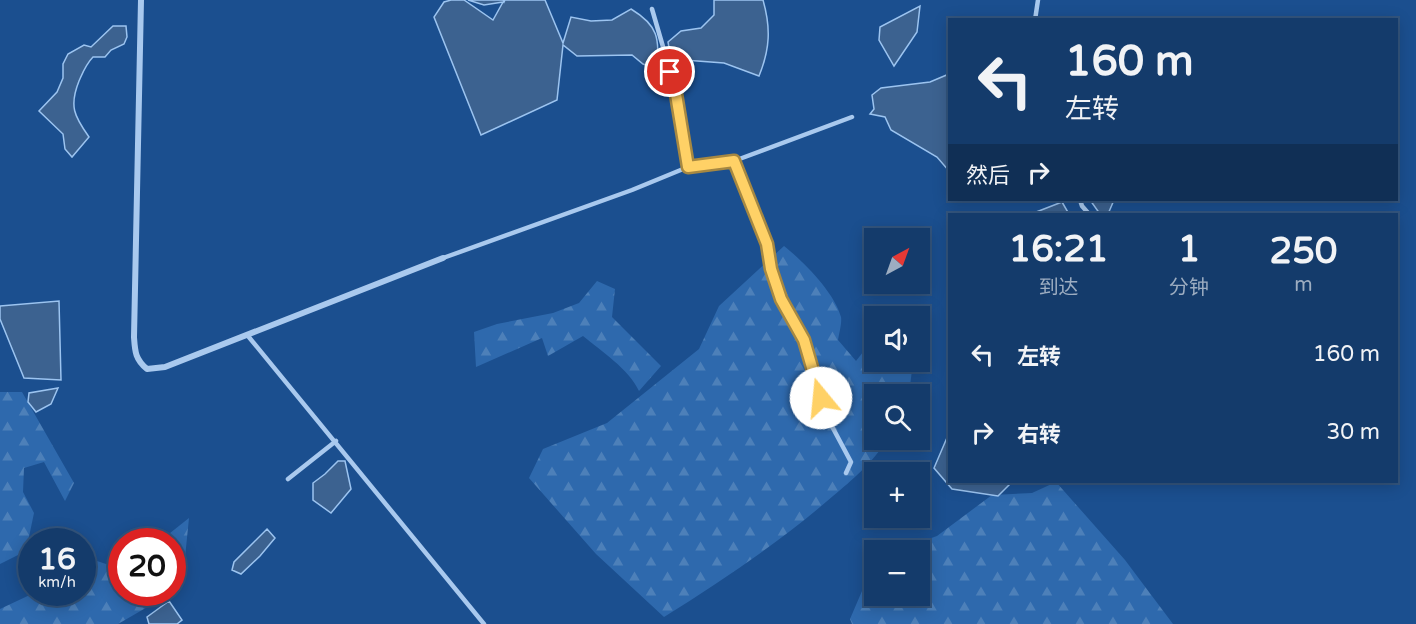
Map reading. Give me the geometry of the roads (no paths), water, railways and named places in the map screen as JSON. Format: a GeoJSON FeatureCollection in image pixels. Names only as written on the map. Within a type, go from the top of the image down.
{"type":"FeatureCollection","features":[{"type":"Feature","properties":{"kind":"street"},"geometry":{"type":"LineString","coordinates":[[141,0],[135,352],[138,362],[147,369],[165,367],[443,258]]}},
{"type":"Feature","properties":{"kind":"lane"},"geometry":{"type":"LineString","coordinates":[[1035,18],[1038,0]]}},
{"type":"Feature","properties":{"kind":"lane"},"geometry":{"type":"LineString","coordinates":[[652,9],[675,88],[688,167]]}},
{"type":"Feature","properties":{"kind":"lane"},"geometry":{"type":"LineString","coordinates":[[443,258],[632,190],[688,167],[734,161],[852,117]]}},
{"type":"Feature","properties":{"kind":"lane"},"geometry":{"type":"LineString","coordinates":[[734,161],[767,244],[771,269],[781,299],[804,340],[827,417],[850,462],[846,473]]}},
{"type":"Feature","properties":{"kind":"lane"},"geometry":{"type":"LineString","coordinates":[[248,336],[484,624]]}},
{"type":"Feature","properties":{"kind":"lane"},"geometry":{"type":"LineString","coordinates":[[288,479],[336,441]]}}]}
